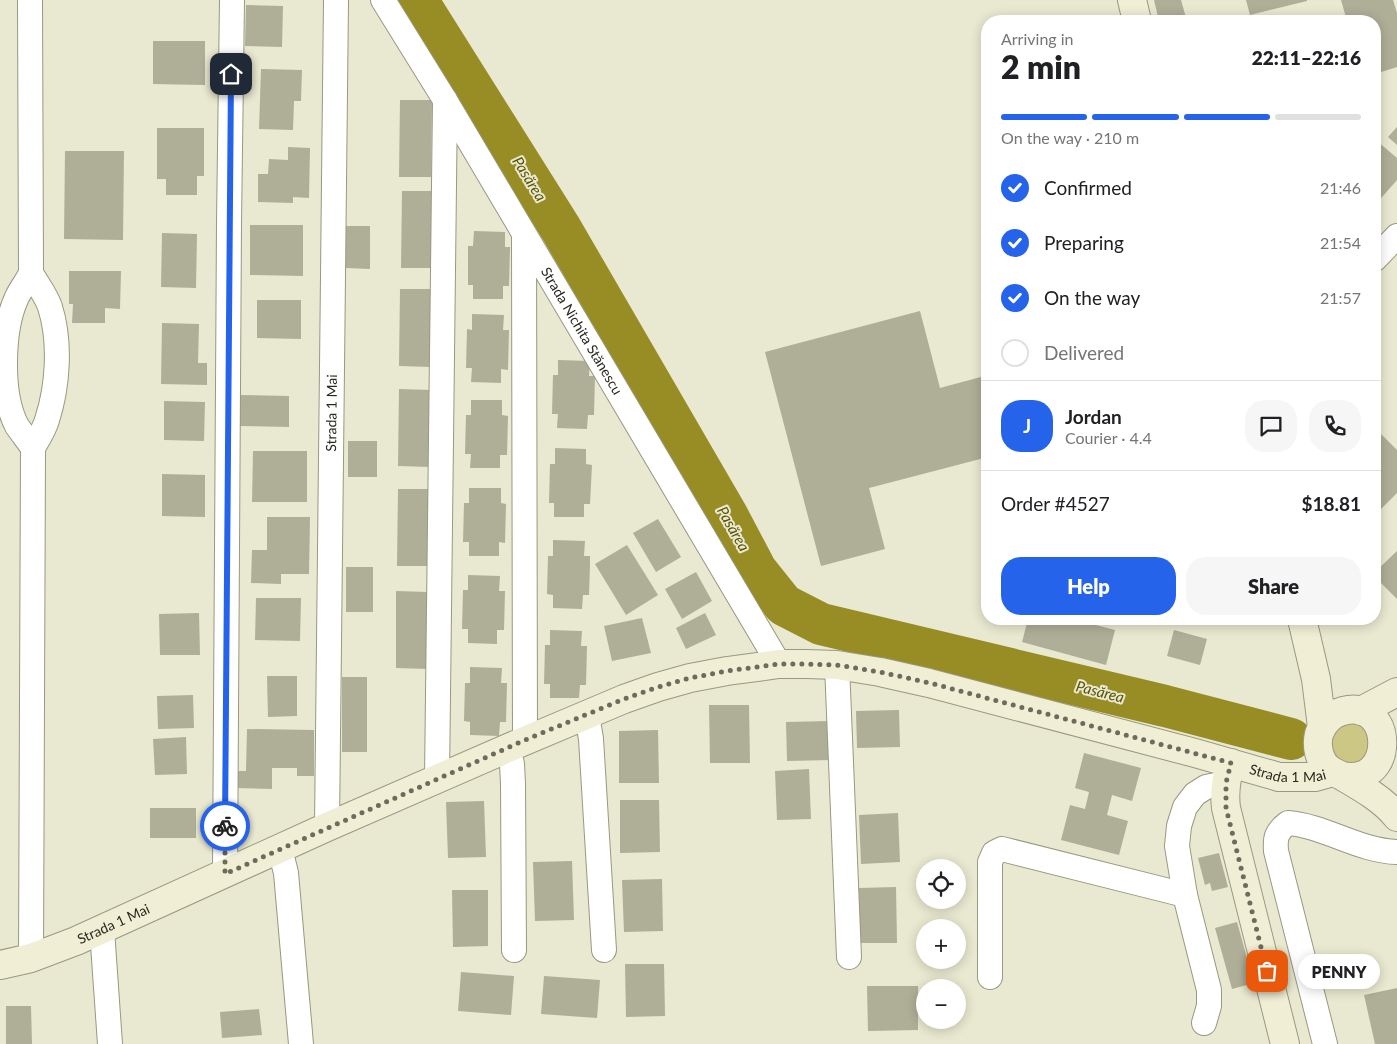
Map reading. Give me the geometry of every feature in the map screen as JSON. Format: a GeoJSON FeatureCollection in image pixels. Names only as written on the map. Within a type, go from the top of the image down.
{"type":"FeatureCollection","features":[{"type":"Feature","properties":{"kind":"street"},"geometry":{"type":"LineString","coordinates":[[30,0],[31,273],[49,306],[56,339],[53,396],[46,422],[33,448],[30,958]]}},
{"type":"Feature","properties":{"kind":"street"},"geometry":{"type":"LineString","coordinates":[[225,874],[232,0]]}},
{"type":"Feature","properties":{"kind":"street","name":"Strada 1 Mai"},"geometry":{"type":"LineString","coordinates":[[327,827],[336,0]]}},
{"type":"Feature","properties":{"kind":"street","name":"Strada Nichita Stănescu"},"geometry":{"type":"LineString","coordinates":[[383,0],[445,100],[779,664]]}},
{"type":"Feature","properties":{"kind":"street"},"geometry":{"type":"LineString","coordinates":[[1132,0],[1136,15]]}},
{"type":"Feature","properties":{"kind":"street"},"geometry":{"type":"LineString","coordinates":[[437,779],[445,100]]}},
{"type":"Feature","properties":{"kind":"street"},"geometry":{"type":"LineString","coordinates":[[514,950],[512,764],[517,744],[524,233]]}},
{"type":"Feature","properties":{"kind":"street"},"geometry":{"type":"LineString","coordinates":[[1381,253],[1397,236]]}},
{"type":"Feature","properties":{"kind":"street"},"geometry":{"type":"LineString","coordinates":[[31,273],[16,298],[9,324],[5,376],[9,404],[17,425],[33,448]]}},
{"type":"Feature","properties":{"kind":"street"},"geometry":{"type":"LineString","coordinates":[[1303,625],[1316,679],[1322,760],[1337,774],[1370,794],[1395,814]]}},
{"type":"Feature","properties":{"kind":"street","name":"Strada 1 Mai"},"geometry":{"type":"LineString","coordinates":[[0,966],[54,950],[102,930],[327,827],[587,715],[658,687],[690,678],[727,671],[779,664],[837,665],[880,672],[930,683],[1229,773],[1315,777],[1337,774]]}},
{"type":"Feature","properties":{"kind":"street"},"geometry":{"type":"LineString","coordinates":[[837,665],[849,957]]}},
{"type":"Feature","properties":{"kind":"street"},"geometry":{"type":"LineString","coordinates":[[1316,679],[1358,711]]}},
{"type":"Feature","properties":{"kind":"street"},"geometry":{"type":"LineString","coordinates":[[1358,711],[1397,692]]}},
{"type":"Feature","properties":{"kind":"street"},"geometry":{"type":"LineString","coordinates":[[1280,776],[1298,765],[1332,716],[1347,710],[1368,714],[1378,723],[1385,736]]}},
{"type":"Feature","properties":{"kind":"street"},"geometry":{"type":"LineString","coordinates":[[1337,774],[1357,777],[1364,775],[1377,766],[1385,752],[1385,736],[1397,711]]}},
{"type":"Feature","properties":{"kind":"street"},"geometry":{"type":"LineString","coordinates":[[587,715],[591,740],[604,950]]}},
{"type":"Feature","properties":{"kind":"street"},"geometry":{"type":"LineString","coordinates":[[1377,766],[1381,783],[1395,814]]}},
{"type":"Feature","properties":{"kind":"street"},"geometry":{"type":"LineString","coordinates":[[1204,1023],[1209,1006],[1210,990],[1185,895],[1177,846],[1179,826],[1185,807],[1195,794],[1229,773]]}},
{"type":"Feature","properties":{"kind":"street"},"geometry":{"type":"LineString","coordinates":[[1229,773],[1226,808],[1285,1044]]}},
{"type":"Feature","properties":{"kind":"street"},"geometry":{"type":"LineString","coordinates":[[1325,1044],[1276,851],[1275,839],[1278,830],[1288,823],[1301,824],[1373,848],[1397,852]]}},
{"type":"Feature","properties":{"kind":"street"},"geometry":{"type":"LineString","coordinates":[[280,849],[286,872],[301,1044]]}},
{"type":"Feature","properties":{"kind":"street"},"geometry":{"type":"LineString","coordinates":[[990,977],[990,862],[994,854],[1002,849],[1185,895]]}},
{"type":"Feature","properties":{"kind":"street"},"geometry":{"type":"LineString","coordinates":[[102,930],[110,1044]]}},
{"type":"Feature","properties":{"kind":"shaded area"},"geometry":{"type":"Polygon","coordinates":[[[1355,722],[1367,729],[1372,748],[1359,764],[1349,764],[1343,762],[1334,754],[1331,737],[1337,728],[1355,722]]]}},
{"type":"Feature","properties":{"kind":"building"},"geometry":{"type":"Polygon","coordinates":[[[1154,0],[1181,0],[1185,15],[1158,15],[1154,0]]]}},
{"type":"Feature","properties":{"kind":"building"},"geometry":{"type":"Polygon","coordinates":[[[1246,0],[1307,0],[1307,1],[1250,15],[1246,0]]]}},
{"type":"Feature","properties":{"kind":"building"},"geometry":{"type":"Polygon","coordinates":[[[1341,0],[1393,0],[1397,13],[1397,67],[1381,72],[1381,15],[1345,15],[1341,0]]]}},
{"type":"Feature","properties":{"kind":"building"},"geometry":{"type":"Polygon","coordinates":[[[246,5],[283,6],[282,47],[245,46],[246,5]]]}},
{"type":"Feature","properties":{"kind":"building"},"geometry":{"type":"Polygon","coordinates":[[[153,41],[205,41],[205,85],[153,84],[153,41]]]}},
{"type":"Feature","properties":{"kind":"building"},"geometry":{"type":"Polygon","coordinates":[[[261,69],[302,70],[301,101],[294,101],[293,130],[259,129],[261,69]]]}},
{"type":"Feature","properties":{"kind":"building"},"geometry":{"type":"Polygon","coordinates":[[[400,100],[432,100],[431,177],[399,177],[400,100]]]}},
{"type":"Feature","properties":{"kind":"building"},"geometry":{"type":"Polygon","coordinates":[[[1397,127],[1397,145],[1388,137],[1397,127]]]}},
{"type":"Feature","properties":{"kind":"building"},"geometry":{"type":"Polygon","coordinates":[[[157,128],[204,128],[204,176],[197,176],[197,195],[166,195],[166,179],[157,179],[157,128]]]}},
{"type":"Feature","properties":{"kind":"building"},"geometry":{"type":"Polygon","coordinates":[[[1381,144],[1397,158],[1397,180],[1381,198],[1381,144]]]}},
{"type":"Feature","properties":{"kind":"building"},"geometry":{"type":"Polygon","coordinates":[[[288,147],[310,148],[309,198],[293,197],[293,203],[258,202],[258,174],[268,174],[269,159],[288,160],[288,147]]]}},
{"type":"Feature","properties":{"kind":"building"},"geometry":{"type":"Polygon","coordinates":[[[65,151],[124,151],[123,240],[64,239],[65,151]]]}},
{"type":"Feature","properties":{"kind":"building"},"geometry":{"type":"Polygon","coordinates":[[[402,191],[434,191],[433,268],[401,268],[402,191]]]}},
{"type":"Feature","properties":{"kind":"building"},"geometry":{"type":"Polygon","coordinates":[[[250,225],[303,225],[303,276],[250,275],[250,225]]]}},
{"type":"Feature","properties":{"kind":"building"},"geometry":{"type":"Polygon","coordinates":[[[346,226],[370,226],[370,269],[346,268],[346,226]]]}},
{"type":"Feature","properties":{"kind":"building"},"geometry":{"type":"Polygon","coordinates":[[[474,231],[505,232],[505,247],[510,247],[509,286],[503,286],[503,299],[473,299],[473,285],[468,285],[468,246],[473,246],[474,231]]]}},
{"type":"Feature","properties":{"kind":"building"},"geometry":{"type":"Polygon","coordinates":[[[162,233],[197,234],[196,288],[161,287],[162,233]]]}},
{"type":"Feature","properties":{"kind":"building"},"geometry":{"type":"Polygon","coordinates":[[[69,271],[121,271],[120,309],[105,308],[105,323],[72,323],[73,304],[69,304],[69,271]]]}},
{"type":"Feature","properties":{"kind":"building"},"geometry":{"type":"Polygon","coordinates":[[[400,289],[432,289],[431,367],[399,366],[400,289]]]}},
{"type":"Feature","properties":{"kind":"building"},"geometry":{"type":"Polygon","coordinates":[[[257,300],[301,300],[301,339],[257,338],[257,300]]]}},
{"type":"Feature","properties":{"kind":"building"},"geometry":{"type":"Polygon","coordinates":[[[920,311],[940,388],[981,377],[981,459],[869,488],[885,549],[821,566],[765,352],[920,311]]]}},
{"type":"Feature","properties":{"kind":"building"},"geometry":{"type":"Polygon","coordinates":[[[472,314],[504,315],[503,330],[509,330],[508,370],[501,369],[501,383],[471,382],[472,368],[466,368],[467,329],[472,330],[472,314]]]}},
{"type":"Feature","properties":{"kind":"building"},"geometry":{"type":"Polygon","coordinates":[[[162,323],[199,324],[198,363],[207,363],[207,385],[161,384],[162,323]]]}},
{"type":"Feature","properties":{"kind":"building"},"geometry":{"type":"Polygon","coordinates":[[[558,360],[590,361],[589,376],[595,376],[594,415],[588,415],[587,429],[557,428],[558,414],[552,414],[553,375],[558,375],[558,360]]]}},
{"type":"Feature","properties":{"kind":"building"},"geometry":{"type":"Polygon","coordinates":[[[399,389],[431,390],[430,467],[398,466],[399,389]]]}},
{"type":"Feature","properties":{"kind":"building"},"geometry":{"type":"Polygon","coordinates":[[[240,395],[289,396],[289,427],[240,426],[240,395]]]}},
{"type":"Feature","properties":{"kind":"building"},"geometry":{"type":"Polygon","coordinates":[[[471,400],[502,400],[502,415],[508,416],[507,455],[500,455],[500,468],[470,468],[471,454],[465,454],[466,415],[471,415],[471,400]]]}},
{"type":"Feature","properties":{"kind":"building"},"geometry":{"type":"Polygon","coordinates":[[[164,401],[205,402],[204,441],[164,440],[164,401]]]}},
{"type":"Feature","properties":{"kind":"building"},"geometry":{"type":"Polygon","coordinates":[[[1381,434],[1397,450],[1397,493],[1381,509],[1381,434]]]}},
{"type":"Feature","properties":{"kind":"building"},"geometry":{"type":"Polygon","coordinates":[[[348,441],[377,441],[377,477],[348,477],[348,441]]]}},
{"type":"Feature","properties":{"kind":"building"},"geometry":{"type":"Polygon","coordinates":[[[555,448],[586,449],[586,464],[592,465],[590,504],[584,504],[584,517],[554,517],[554,503],[549,503],[550,464],[555,464],[555,448]]]}},
{"type":"Feature","properties":{"kind":"building"},"geometry":{"type":"Polygon","coordinates":[[[253,451],[307,451],[307,502],[252,502],[253,451]]]}},
{"type":"Feature","properties":{"kind":"building"},"geometry":{"type":"Polygon","coordinates":[[[162,474],[205,475],[205,517],[162,516],[162,474]]]}},
{"type":"Feature","properties":{"kind":"building"},"geometry":{"type":"Polygon","coordinates":[[[469,488],[501,488],[501,503],[506,504],[505,543],[499,542],[499,556],[469,556],[469,542],[463,542],[464,503],[469,503],[469,488]]]}},
{"type":"Feature","properties":{"kind":"building"},"geometry":{"type":"Polygon","coordinates":[[[398,489],[430,489],[430,566],[397,566],[398,489]]]}},
{"type":"Feature","properties":{"kind":"building"},"geometry":{"type":"Polygon","coordinates":[[[267,517],[310,517],[309,574],[281,574],[281,584],[251,583],[252,550],[267,550],[267,517]]]}},
{"type":"Feature","properties":{"kind":"building"},"geometry":{"type":"Polygon","coordinates":[[[658,519],[681,557],[656,572],[633,533],[658,519]]]}},
{"type":"Feature","properties":{"kind":"building"},"geometry":{"type":"Polygon","coordinates":[[[553,540],[585,541],[584,556],[590,556],[589,595],[583,595],[582,609],[553,608],[553,595],[547,594],[548,556],[553,556],[553,540]]]}},
{"type":"Feature","properties":{"kind":"building"},"geometry":{"type":"Polygon","coordinates":[[[627,545],[658,595],[626,615],[595,564],[627,545]]]}},
{"type":"Feature","properties":{"kind":"building"},"geometry":{"type":"Polygon","coordinates":[[[1397,551],[1397,599],[1381,583],[1381,566],[1397,551]]]}},
{"type":"Feature","properties":{"kind":"building"},"geometry":{"type":"Polygon","coordinates":[[[346,567],[373,567],[373,612],[346,612],[346,567]]]}},
{"type":"Feature","properties":{"kind":"building"},"geometry":{"type":"Polygon","coordinates":[[[696,572],[712,601],[682,619],[665,589],[696,572]]]}},
{"type":"Feature","properties":{"kind":"building"},"geometry":{"type":"Polygon","coordinates":[[[468,575],[500,576],[499,591],[505,591],[504,630],[497,630],[497,644],[468,643],[468,629],[462,629],[463,590],[468,590],[468,575]]]}},
{"type":"Feature","properties":{"kind":"building"},"geometry":{"type":"Polygon","coordinates":[[[396,591],[428,592],[428,669],[396,668],[396,591]]]}},
{"type":"Feature","properties":{"kind":"building"},"geometry":{"type":"Polygon","coordinates":[[[256,598],[301,598],[300,641],[255,640],[256,598]]]}},
{"type":"Feature","properties":{"kind":"building"},"geometry":{"type":"Polygon","coordinates":[[[199,613],[200,655],[160,655],[159,614],[199,613]]]}},
{"type":"Feature","properties":{"kind":"building"},"geometry":{"type":"Polygon","coordinates":[[[705,613],[716,635],[686,649],[676,628],[705,613]]]}},
{"type":"Feature","properties":{"kind":"building"},"geometry":{"type":"Polygon","coordinates":[[[642,618],[651,653],[612,661],[604,626],[642,618]]]}},
{"type":"Feature","properties":{"kind":"building"},"geometry":{"type":"Polygon","coordinates":[[[1026,625],[1096,625],[1115,630],[1106,665],[1022,642],[1026,625]]]}},
{"type":"Feature","properties":{"kind":"building"},"geometry":{"type":"Polygon","coordinates":[[[550,630],[582,631],[581,646],[587,646],[586,685],[580,685],[579,698],[550,698],[550,684],[544,684],[545,645],[550,645],[550,630]]]}},
{"type":"Feature","properties":{"kind":"building"},"geometry":{"type":"Polygon","coordinates":[[[1174,630],[1207,639],[1200,665],[1167,656],[1174,630]]]}},
{"type":"Feature","properties":{"kind":"building"},"geometry":{"type":"Polygon","coordinates":[[[470,667],[502,668],[501,683],[507,683],[506,722],[500,722],[499,736],[470,735],[470,722],[464,721],[465,683],[470,683],[470,667]]]}},
{"type":"Feature","properties":{"kind":"building"},"geometry":{"type":"Polygon","coordinates":[[[267,676],[297,676],[297,716],[268,717],[267,676]]]}},
{"type":"Feature","properties":{"kind":"building"},"geometry":{"type":"Polygon","coordinates":[[[342,677],[367,677],[367,752],[342,752],[342,677]]]}},
{"type":"Feature","properties":{"kind":"building"},"geometry":{"type":"Polygon","coordinates":[[[193,695],[194,728],[158,729],[157,696],[193,695]]]}},
{"type":"Feature","properties":{"kind":"building"},"geometry":{"type":"Polygon","coordinates":[[[709,705],[749,705],[750,763],[710,763],[709,705]]]}},
{"type":"Feature","properties":{"kind":"building"},"geometry":{"type":"Polygon","coordinates":[[[899,710],[900,747],[857,748],[856,711],[899,710]]]}},
{"type":"Feature","properties":{"kind":"building"},"geometry":{"type":"Polygon","coordinates":[[[830,721],[832,760],[787,761],[786,722],[830,721]]]}},
{"type":"Feature","properties":{"kind":"building"},"geometry":{"type":"Polygon","coordinates":[[[247,729],[314,730],[314,776],[297,776],[297,768],[272,768],[272,789],[236,788],[236,771],[246,771],[247,729]]]}},
{"type":"Feature","properties":{"kind":"building"},"geometry":{"type":"Polygon","coordinates":[[[658,730],[659,783],[619,783],[619,731],[658,730]]]}},
{"type":"Feature","properties":{"kind":"building"},"geometry":{"type":"Polygon","coordinates":[[[186,737],[187,774],[155,775],[153,739],[186,737]]]}},
{"type":"Feature","properties":{"kind":"building"},"geometry":{"type":"Polygon","coordinates":[[[1084,753],[1141,768],[1132,801],[1112,795],[1107,815],[1128,821],[1119,855],[1061,840],[1070,805],[1085,809],[1089,792],[1075,788],[1084,753]]]}},
{"type":"Feature","properties":{"kind":"building"},"geometry":{"type":"Polygon","coordinates":[[[809,769],[811,819],[777,820],[775,771],[809,769]]]}},
{"type":"Feature","properties":{"kind":"building"},"geometry":{"type":"Polygon","coordinates":[[[620,800],[659,800],[660,852],[620,853],[620,800]]]}},
{"type":"Feature","properties":{"kind":"building"},"geometry":{"type":"Polygon","coordinates":[[[484,801],[486,857],[448,858],[446,802],[484,801]]]}},
{"type":"Feature","properties":{"kind":"building"},"geometry":{"type":"Polygon","coordinates":[[[150,808],[196,808],[196,838],[150,838],[150,808]]]}},
{"type":"Feature","properties":{"kind":"building"},"geometry":{"type":"Polygon","coordinates":[[[898,813],[900,862],[861,864],[859,815],[898,813]]]}},
{"type":"Feature","properties":{"kind":"building"},"geometry":{"type":"Polygon","coordinates":[[[1219,853],[1228,887],[1212,891],[1210,883],[1205,885],[1198,858],[1219,853]]]}},
{"type":"Feature","properties":{"kind":"building"},"geometry":{"type":"Polygon","coordinates":[[[572,861],[574,920],[535,921],[533,862],[572,861]]]}},
{"type":"Feature","properties":{"kind":"building"},"geometry":{"type":"Polygon","coordinates":[[[662,879],[663,931],[624,932],[622,880],[662,879]]]}},
{"type":"Feature","properties":{"kind":"building"},"geometry":{"type":"Polygon","coordinates":[[[896,887],[897,943],[860,943],[859,888],[896,887]]]}},
{"type":"Feature","properties":{"kind":"building"},"geometry":{"type":"Polygon","coordinates":[[[452,890],[488,890],[488,946],[453,947],[452,890]]]}},
{"type":"Feature","properties":{"kind":"building"},"geometry":{"type":"Polygon","coordinates":[[[1237,922],[1254,983],[1232,989],[1215,928],[1237,922]]]}},
{"type":"Feature","properties":{"kind":"building"},"geometry":{"type":"Polygon","coordinates":[[[625,964],[664,964],[665,1016],[626,1017],[625,964]]]}},
{"type":"Feature","properties":{"kind":"building"},"geometry":{"type":"Polygon","coordinates":[[[461,972],[514,976],[511,1015],[458,1011],[461,972]]]}},
{"type":"Feature","properties":{"kind":"building"},"geometry":{"type":"Polygon","coordinates":[[[544,976],[600,980],[597,1018],[541,1014],[544,976]]]}},
{"type":"Feature","properties":{"kind":"building"},"geometry":{"type":"Polygon","coordinates":[[[867,986],[916,986],[916,1029],[918,1030],[868,1031],[867,986]]]}},
{"type":"Feature","properties":{"kind":"building"},"geometry":{"type":"Polygon","coordinates":[[[1397,988],[1397,1044],[1375,1044],[1364,995],[1397,988]]]}},
{"type":"Feature","properties":{"kind":"building"},"geometry":{"type":"Polygon","coordinates":[[[6,1006],[31,1006],[32,1044],[6,1044],[6,1006]]]}},
{"type":"Feature","properties":{"kind":"building"},"geometry":{"type":"Polygon","coordinates":[[[259,1009],[262,1035],[222,1038],[220,1012],[259,1009]]]}},
{"type":"Feature","properties":{"kind":"waterway","name":"Pasărea"},"geometry":{"type":"LineString","coordinates":[[417,0],[561,229],[727,515],[756,570],[784,605],[821,624],[1165,706],[1291,739]]}},
{"type":"Feature","properties":{"kind":"way so far"},"geometry":{"type":"LineString","coordinates":[[225,826],[225,874],[508,748],[624,699],[658,687],[690,678],[744,668],[779,664],[837,665],[930,683],[1231,763],[1226,783],[1226,808],[1267,971]]}},
{"type":"Feature","properties":{"kind":"place","name":"PENNY"},"geometry":{"type":"Point","coordinates":[1267,971]}},
{"type":"Feature","properties":{"kind":"route"},"geometry":{"type":"LineString","coordinates":[[225,826],[231,74]]}}]}
